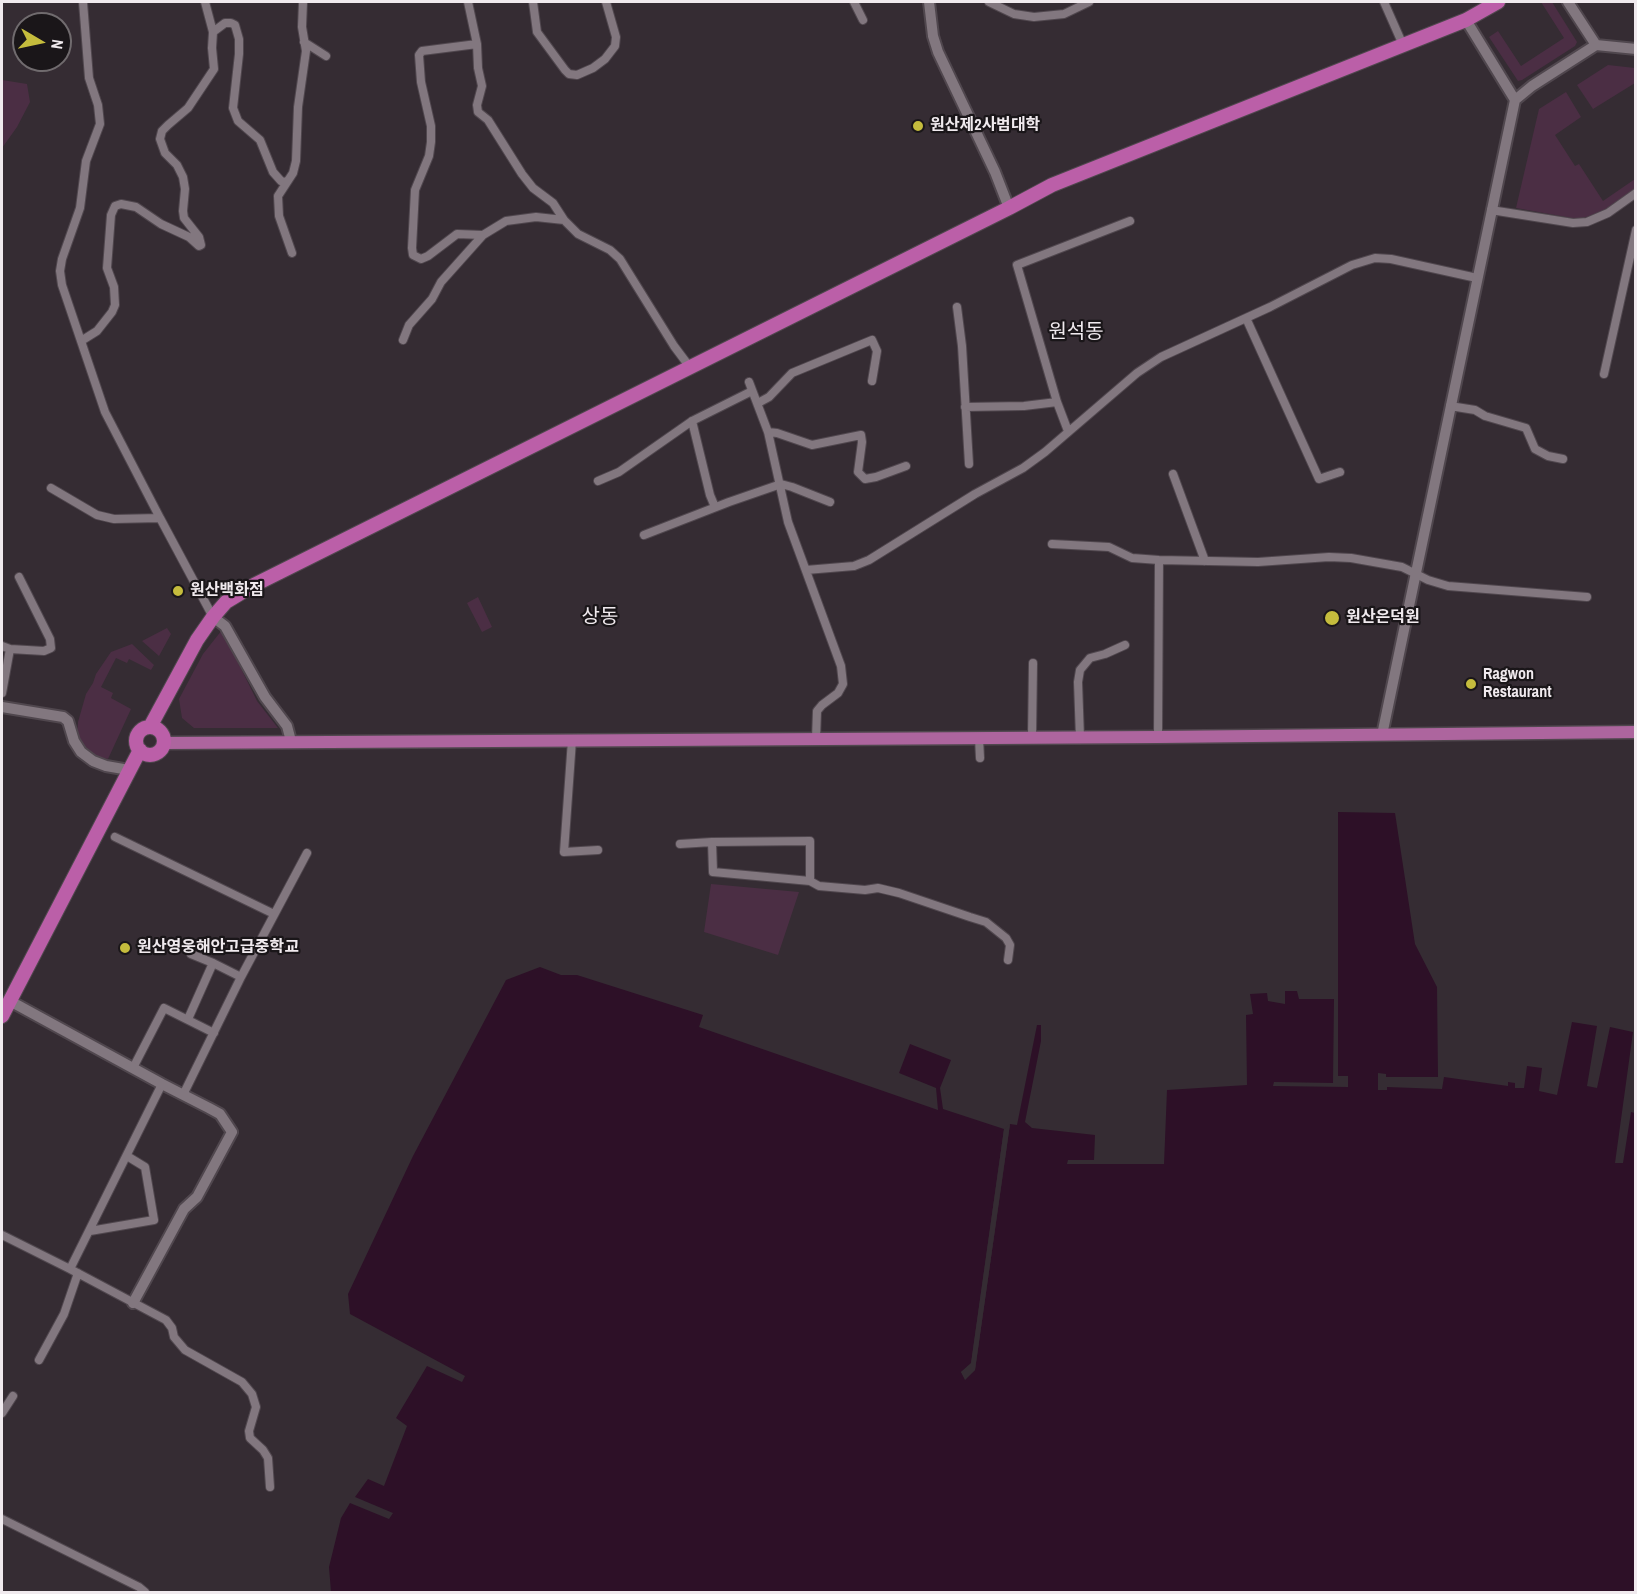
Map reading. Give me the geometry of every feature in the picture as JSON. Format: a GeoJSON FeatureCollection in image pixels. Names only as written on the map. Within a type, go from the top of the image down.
{"type":"FeatureCollection","features":[{"type":"Feature","properties":{"kind":"highway"},"geometry":{"type":"LineString","coordinates":[[150,727],[197,640],[213,616],[226,602],[254,585],[1052,185],[1466,20],[1498,2]]}},
{"type":"Feature","properties":{"kind":"highway"},"geometry":{"type":"LineString","coordinates":[[150,727],[161,732],[164,743],[161,750],[154,754],[146,754],[136,743],[137,735],[143,729],[150,727]]}},
{"type":"Feature","properties":{"kind":"highway"},"geometry":{"type":"LineString","coordinates":[[2,1017],[6,998],[140,750]]}},
{"type":"Feature","properties":{"kind":"main road"},"geometry":{"type":"LineString","coordinates":[[930,2],[933,36],[938,52],[1010,208]]}},
{"type":"Feature","properties":{"kind":"main road"},"geometry":{"type":"LineString","coordinates":[[1568,2],[1596,45]]}},
{"type":"Feature","properties":{"kind":"main road"},"geometry":{"type":"LineString","coordinates":[[1466,20],[1515,100]]}},
{"type":"Feature","properties":{"kind":"main road"},"geometry":{"type":"LineString","coordinates":[[1382,735],[1515,100],[1532,86],[1596,45],[1635,49]]}},
{"type":"Feature","properties":{"kind":"main road"},"geometry":{"type":"LineString","coordinates":[[213,616],[225,626],[265,697],[287,726],[291,741]]}},
{"type":"Feature","properties":{"kind":"main road"},"geometry":{"type":"LineString","coordinates":[[2,707],[63,717],[68,721],[74,741],[81,752],[93,761],[106,766],[129,770]]}},
{"type":"Feature","properties":{"kind":"main road"},"geometry":{"type":"LineString","coordinates":[[164,743],[816,740],[1635,732]]}},
{"type":"Feature","properties":{"kind":"main road"},"geometry":{"type":"LineString","coordinates":[[6,998],[220,1114],[232,1132],[197,1197],[184,1209],[133,1303]]}},
{"type":"Feature","properties":{"kind":"street"},"geometry":{"type":"LineString","coordinates":[[83,2],[89,78],[98,105],[100,124],[86,161],[80,208],[65,248],[60,271],[62,285],[105,412],[213,616]]}},
{"type":"Feature","properties":{"kind":"street"},"geometry":{"type":"LineString","coordinates":[[81,341],[97,331],[107,320],[115,305],[114,287],[107,268],[111,215],[115,206],[122,204],[136,207],[171,230],[201,245],[199,237],[184,218],[183,177],[177,165],[165,153],[160,139],[162,131],[188,108],[214,69],[213,32],[205,2]]}},
{"type":"Feature","properties":{"kind":"street"},"geometry":{"type":"LineString","coordinates":[[292,253],[279,216],[278,196],[296,161],[298,107],[306,51],[302,27],[303,2]]}},
{"type":"Feature","properties":{"kind":"street"},"geometry":{"type":"LineString","coordinates":[[468,2],[477,44],[478,68],[482,86],[477,105],[478,112],[488,120],[522,174],[543,197],[553,203],[578,234],[610,250],[620,259],[689,366]]}},
{"type":"Feature","properties":{"kind":"street"},"geometry":{"type":"LineString","coordinates":[[534,2],[537,33],[565,70],[569,74],[577,75],[583,74],[605,59],[615,46],[616,37],[606,2]]}},
{"type":"Feature","properties":{"kind":"street"},"geometry":{"type":"LineString","coordinates":[[854,2],[863,20]]}},
{"type":"Feature","properties":{"kind":"street"},"geometry":{"type":"LineString","coordinates":[[989,2],[1014,14],[1034,17],[1064,14],[1089,2]]}},
{"type":"Feature","properties":{"kind":"street"},"geometry":{"type":"LineString","coordinates":[[1384,2],[1403,45]]}},
{"type":"Feature","properties":{"kind":"street"},"geometry":{"type":"LineString","coordinates":[[213,32],[225,23],[231,22],[235,25],[239,39],[239,54],[233,108],[238,121],[260,141],[273,172],[285,183]]}},
{"type":"Feature","properties":{"kind":"street"},"geometry":{"type":"LineString","coordinates":[[304,42],[326,56]]}},
{"type":"Feature","properties":{"kind":"street"},"geometry":{"type":"LineString","coordinates":[[477,44],[422,51],[419,55],[431,142],[429,156],[415,190],[413,255],[421,259],[428,256],[458,234],[483,235]]}},
{"type":"Feature","properties":{"kind":"street"},"geometry":{"type":"LineString","coordinates":[[1491,210],[1573,223],[1587,222],[1608,213],[1635,193]]}},
{"type":"Feature","properties":{"kind":"street"},"geometry":{"type":"LineString","coordinates":[[403,340],[409,325],[432,299],[441,282],[483,235],[506,221],[549,217],[564,219]]}},
{"type":"Feature","properties":{"kind":"street"},"geometry":{"type":"LineString","coordinates":[[1068,431],[1057,402],[1017,266],[1130,221]]}},
{"type":"Feature","properties":{"kind":"street"},"geometry":{"type":"LineString","coordinates":[[1604,374],[1635,230]]}},
{"type":"Feature","properties":{"kind":"street"},"geometry":{"type":"LineString","coordinates":[[806,570],[854,566],[869,561],[975,494],[1023,468],[1137,373],[1161,357],[1352,265],[1375,258],[1411,263],[1477,278]]}},
{"type":"Feature","properties":{"kind":"street"},"geometry":{"type":"LineString","coordinates":[[957,307],[962,346],[969,464]]}},
{"type":"Feature","properties":{"kind":"street"},"geometry":{"type":"LineString","coordinates":[[1246,318],[1319,479],[1340,472]]}},
{"type":"Feature","properties":{"kind":"street"},"geometry":{"type":"LineString","coordinates":[[758,403],[769,397],[792,373],[872,340],[877,351],[872,381]]}},
{"type":"Feature","properties":{"kind":"street"},"geometry":{"type":"LineString","coordinates":[[749,382],[768,432],[788,522],[841,666],[843,684],[838,693],[817,711],[816,740]]}},
{"type":"Feature","properties":{"kind":"street"},"geometry":{"type":"LineString","coordinates":[[598,481],[620,472],[692,421],[752,392]]}},
{"type":"Feature","properties":{"kind":"street"},"geometry":{"type":"LineString","coordinates":[[965,407],[1024,406],[1057,402]]}},
{"type":"Feature","properties":{"kind":"street"},"geometry":{"type":"LineString","coordinates":[[1450,406],[1475,410],[1485,416],[1526,428],[1535,449],[1548,456],[1563,459]]}},
{"type":"Feature","properties":{"kind":"street"},"geometry":{"type":"LineString","coordinates":[[692,421],[715,507]]}},
{"type":"Feature","properties":{"kind":"street"},"geometry":{"type":"LineString","coordinates":[[768,432],[812,445],[861,435],[858,472],[865,478],[876,477],[906,466]]}},
{"type":"Feature","properties":{"kind":"street"},"geometry":{"type":"LineString","coordinates":[[1173,474],[1205,561]]}},
{"type":"Feature","properties":{"kind":"street"},"geometry":{"type":"LineString","coordinates":[[644,535],[781,484],[830,502]]}},
{"type":"Feature","properties":{"kind":"street"},"geometry":{"type":"LineString","coordinates":[[51,488],[97,515],[114,519],[160,518]]}},
{"type":"Feature","properties":{"kind":"street"},"geometry":{"type":"LineString","coordinates":[[1052,544],[1109,547],[1132,558],[1159,560],[1258,562],[1329,557],[1351,558],[1402,567],[1428,580],[1448,586],[1587,597]]}},
{"type":"Feature","properties":{"kind":"street"},"geometry":{"type":"LineString","coordinates":[[1158,737],[1159,560]]}},
{"type":"Feature","properties":{"kind":"street"},"geometry":{"type":"LineString","coordinates":[[2,646],[10,649],[44,651],[51,648],[50,639],[19,577]]}},
{"type":"Feature","properties":{"kind":"street"},"geometry":{"type":"LineString","coordinates":[[1080,738],[1078,682],[1080,670],[1090,658],[1125,645]]}},
{"type":"Feature","properties":{"kind":"street"},"geometry":{"type":"LineString","coordinates":[[2,693],[10,649]]}},
{"type":"Feature","properties":{"kind":"street"},"geometry":{"type":"LineString","coordinates":[[1032,738],[1033,663]]}},
{"type":"Feature","properties":{"kind":"street"},"geometry":{"type":"LineString","coordinates":[[979,738],[980,758]]}},
{"type":"Feature","properties":{"kind":"street"},"geometry":{"type":"LineString","coordinates":[[572,740],[564,852],[598,850]]}},
{"type":"Feature","properties":{"kind":"street"},"geometry":{"type":"LineString","coordinates":[[115,837],[274,914]]}},
{"type":"Feature","properties":{"kind":"street"},"geometry":{"type":"LineString","coordinates":[[680,844],[810,841],[810,881]]}},
{"type":"Feature","properties":{"kind":"street"},"geometry":{"type":"LineString","coordinates":[[712,842],[713,872],[810,881],[819,886],[865,890],[878,888],[899,893],[986,922],[1006,938],[1010,945],[1008,960]]}},
{"type":"Feature","properties":{"kind":"street"},"geometry":{"type":"LineString","coordinates":[[183,1095],[241,977],[307,853]]}},
{"type":"Feature","properties":{"kind":"street"},"geometry":{"type":"LineString","coordinates":[[191,954],[241,977]]}},
{"type":"Feature","properties":{"kind":"street"},"geometry":{"type":"LineString","coordinates":[[188,1019],[213,963]]}},
{"type":"Feature","properties":{"kind":"street"},"geometry":{"type":"LineString","coordinates":[[133,1068],[164,1008],[214,1033]]}},
{"type":"Feature","properties":{"kind":"street"},"geometry":{"type":"LineString","coordinates":[[39,1360],[64,1314],[74,1271],[90,1231],[162,1084]]}},
{"type":"Feature","properties":{"kind":"street"},"geometry":{"type":"LineString","coordinates":[[90,1231],[154,1220],[145,1167],[127,1156]]}},
{"type":"Feature","properties":{"kind":"street"},"geometry":{"type":"LineString","coordinates":[[2,1235],[166,1320],[172,1328],[174,1337],[185,1350],[242,1382],[252,1394],[256,1407],[249,1438],[263,1450],[268,1458],[270,1487]]}},
{"type":"Feature","properties":{"kind":"street"},"geometry":{"type":"LineString","coordinates":[[2,1413],[13,1395]]}},
{"type":"Feature","properties":{"kind":"street"},"geometry":{"type":"LineString","coordinates":[[2,1519],[139,1587],[145,1593]]}},
{"type":"Feature","properties":{"kind":"shaded area"},"geometry":{"type":"Polygon","coordinates":[[[1541,2],[1552,2],[1577,42],[1575,46],[1518,81],[1489,37],[1498,31],[1521,66],[1564,38],[1541,2]]]}},
{"type":"Feature","properties":{"kind":"shaded area"},"geometry":{"type":"Polygon","coordinates":[[[1608,65],[1635,68],[1635,83],[1593,109],[1577,85],[1608,65]]]}},
{"type":"Feature","properties":{"kind":"shaded area"},"geometry":{"type":"Polygon","coordinates":[[[2,80],[27,84],[30,102],[17,127],[2,148],[2,80]]]}},
{"type":"Feature","properties":{"kind":"shaded area"},"geometry":{"type":"Polygon","coordinates":[[[1566,92],[1581,117],[1555,135],[1575,166],[1579,164],[1603,201],[1635,179],[1635,189],[1601,213],[1584,218],[1516,208],[1539,109],[1566,92]]]}},
{"type":"Feature","properties":{"kind":"shaded area"},"geometry":{"type":"Polygon","coordinates":[[[478,597],[492,627],[482,632],[467,603],[478,597]]]}},
{"type":"Feature","properties":{"kind":"shaded area"},"geometry":{"type":"Polygon","coordinates":[[[167,628],[171,634],[159,656],[142,641],[167,628]]]}},
{"type":"Feature","properties":{"kind":"shaded area"},"geometry":{"type":"Polygon","coordinates":[[[222,630],[257,701],[278,728],[194,728],[182,718],[179,699],[203,654],[222,630]]]}},
{"type":"Feature","properties":{"kind":"shaded area"},"geometry":{"type":"Polygon","coordinates":[[[132,644],[154,665],[151,670],[129,659],[127,663],[116,658],[101,687],[113,693],[111,698],[131,709],[108,759],[90,755],[80,744],[77,735],[78,722],[86,694],[111,652],[132,644]]]}},
{"type":"Feature","properties":{"kind":"shaded area"},"geometry":{"type":"Polygon","coordinates":[[[1338,812],[1395,813],[1415,944],[1437,987],[1438,1077],[1386,1077],[1386,1074],[1378,1073],[1378,1090],[1387,1090],[1387,1087],[1442,1089],[1444,1077],[1508,1086],[1508,1082],[1515,1083],[1515,1088],[1524,1088],[1527,1066],[1542,1068],[1539,1091],[1557,1095],[1572,1022],[1597,1026],[1587,1086],[1597,1088],[1610,1027],[1633,1032],[1615,1163],[1623,1163],[1631,1112],[1635,1113],[1635,1592],[331,1592],[329,1567],[341,1518],[350,1503],[389,1519],[393,1513],[355,1497],[368,1479],[384,1486],[407,1426],[396,1418],[427,1366],[462,1382],[465,1376],[350,1314],[348,1294],[413,1156],[506,980],[540,967],[561,975],[577,975],[703,1015],[699,1027],[938,1110],[936,1088],[899,1073],[910,1044],[951,1060],[940,1088],[943,1109],[1004,1129],[971,1364],[961,1372],[965,1379],[975,1370],[1010,1124],[1017,1125],[1037,1025],[1041,1025],[1041,1041],[1025,1122],[1032,1128],[1095,1135],[1094,1160],[1068,1160],[1067,1164],[1164,1164],[1167,1090],[1247,1085],[1246,1015],[1253,1014],[1250,994],[1267,993],[1268,1001],[1285,1004],[1285,991],[1297,991],[1299,999],[1334,999],[1333,1083],[1274,1082],[1273,1086],[1348,1087],[1348,1076],[1338,1076],[1338,812]]]}},
{"type":"Feature","properties":{"kind":"shaded area"},"geometry":{"type":"Polygon","coordinates":[[[711,884],[799,892],[778,955],[704,932],[711,884]]]}},
{"type":"Feature","properties":{"kind":"pier"},"geometry":{"type":"Polygon","coordinates":[[[1010,1124],[975,1370],[965,1380],[961,1372],[971,1363],[1004,1129],[1010,1124]]]}},
{"type":"Feature","properties":{"kind":"place","name":"원산제2사범대학"},"geometry":{"type":"Point","coordinates":[918,126]}},
{"type":"Feature","properties":{"kind":"place","name":"원산백화점"},"geometry":{"type":"Point","coordinates":[178,591]}},
{"type":"Feature","properties":{"kind":"place","name":"원산은덕원"},"geometry":{"type":"Point","coordinates":[1332,618]}},
{"type":"Feature","properties":{"kind":"place","name":"Ragwon Restaurant"},"geometry":{"type":"Point","coordinates":[1471,684]}},
{"type":"Feature","properties":{"kind":"place","name":"원산영웅해안고급중학교"},"geometry":{"type":"Point","coordinates":[125,948]}},
{"type":"Feature","properties":{"kind":"district","name":"원석동"},"geometry":{"type":"Point","coordinates":[1076,333]}},
{"type":"Feature","properties":{"kind":"district","name":"상동"},"geometry":{"type":"Point","coordinates":[600,618]}}]}
